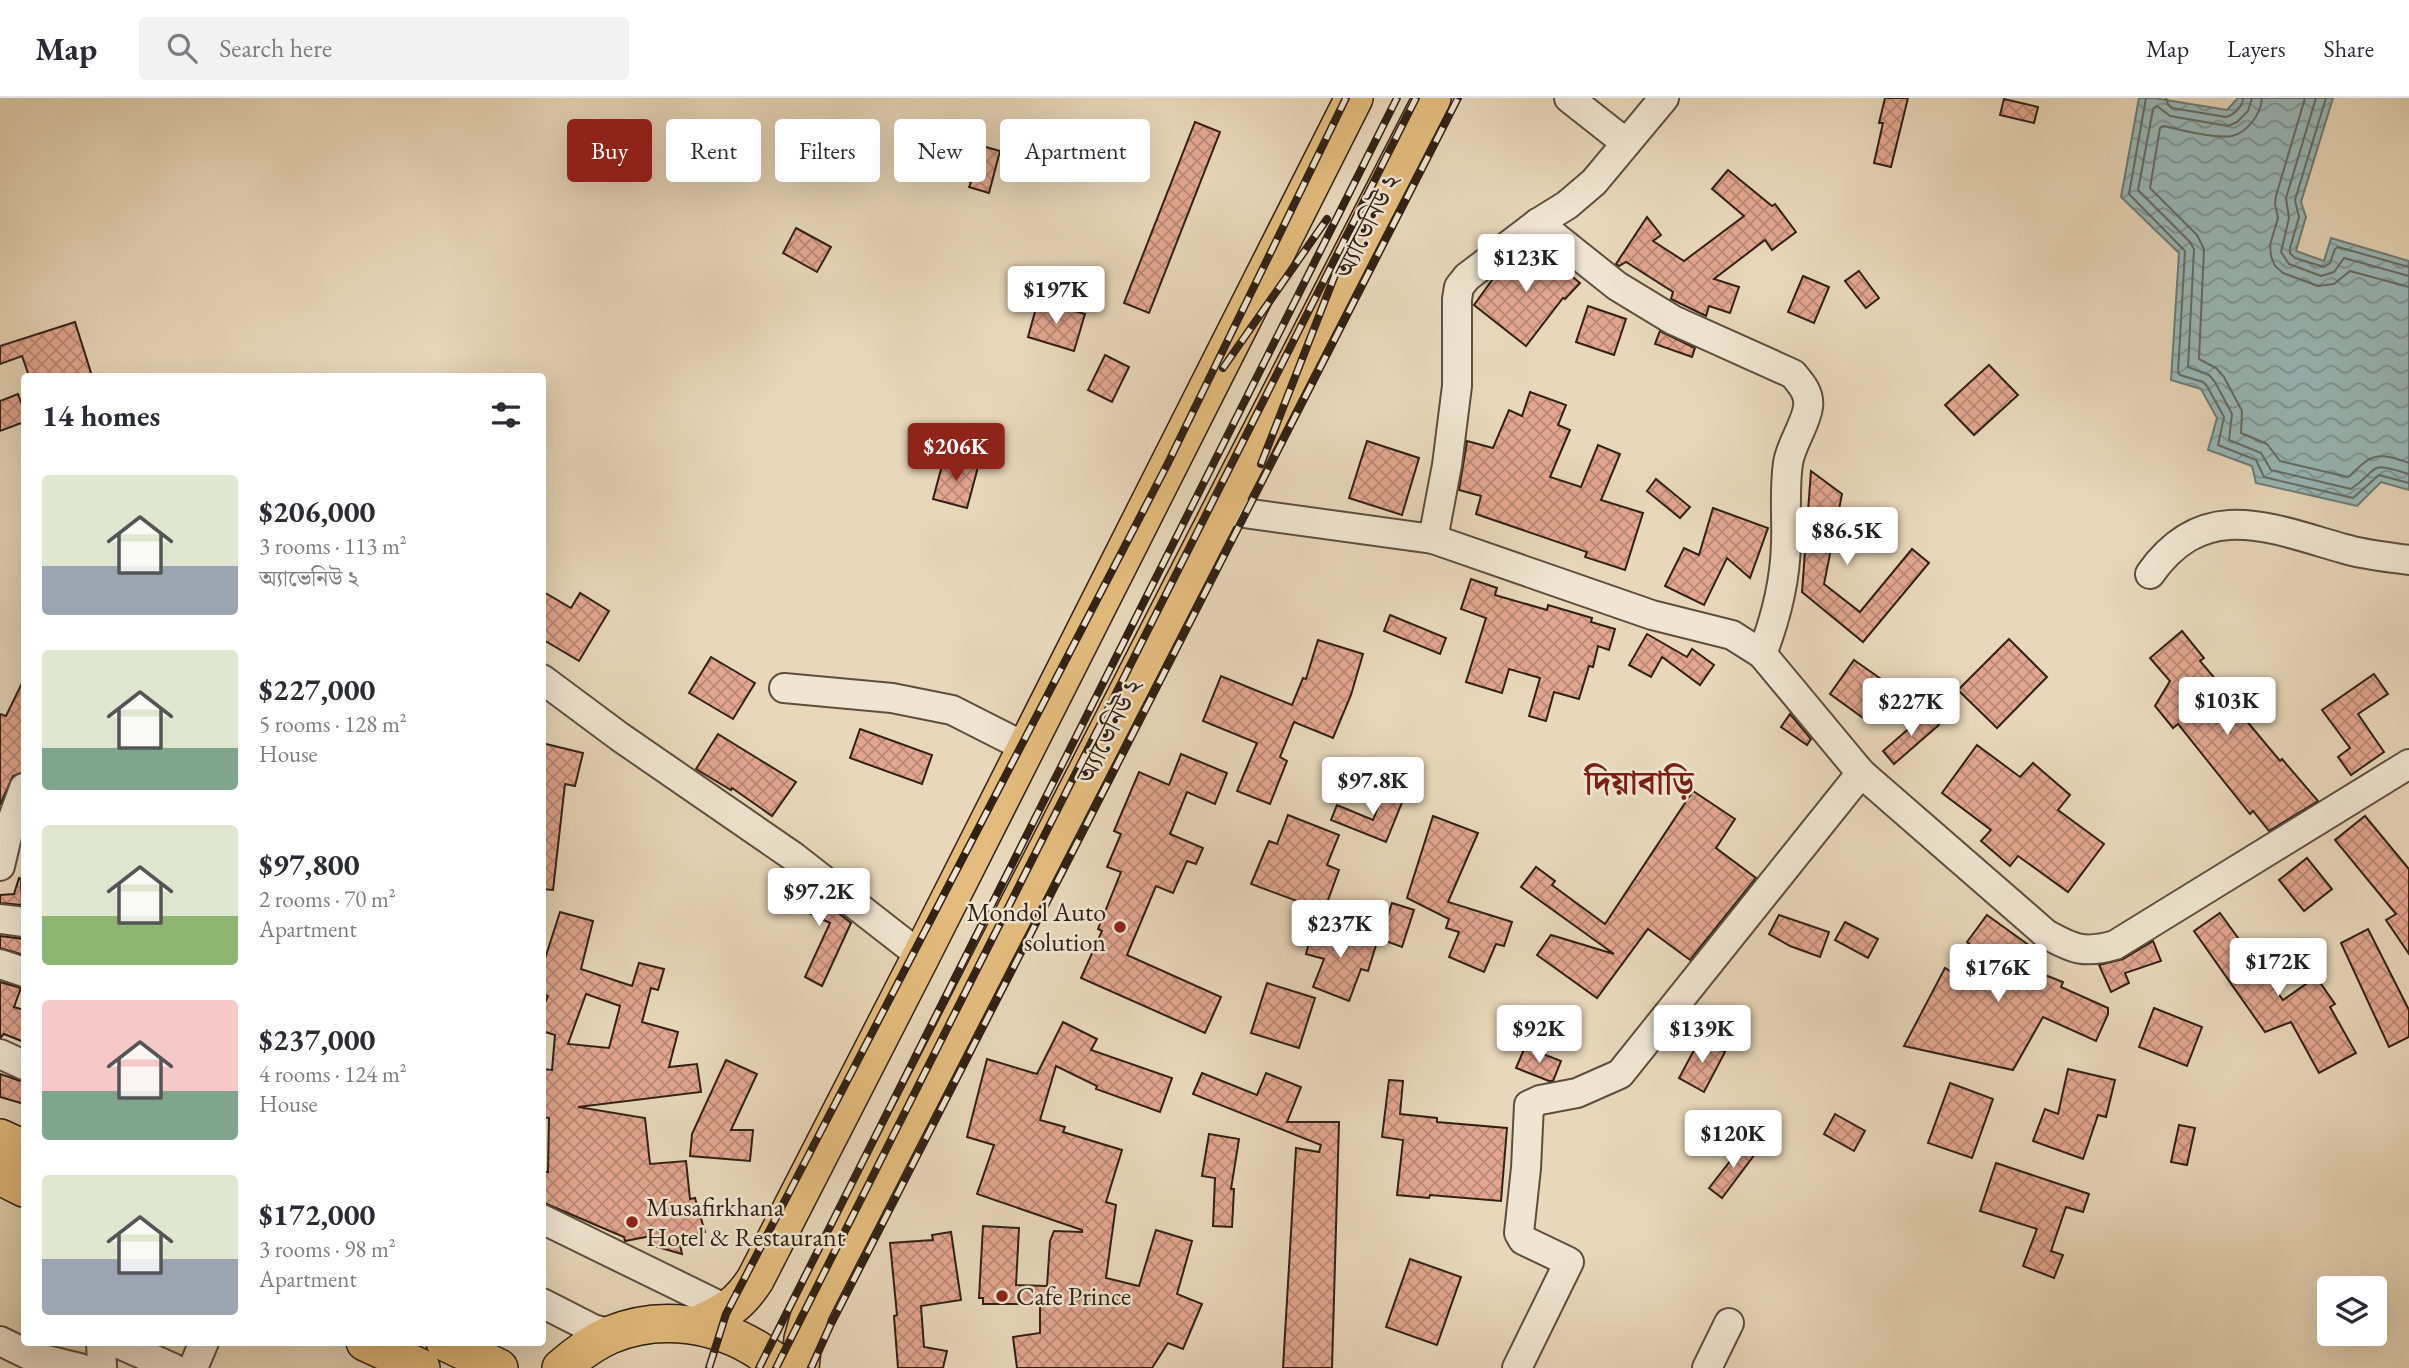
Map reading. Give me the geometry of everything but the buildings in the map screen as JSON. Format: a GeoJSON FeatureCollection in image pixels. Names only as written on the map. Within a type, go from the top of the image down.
{"type":"FeatureCollection","features":[{"type":"Feature","properties":{"kind":"main road"},"geometry":{"type":"LineString","coordinates":[[561,1368],[583,1350],[611,1335],[653,1324],[713,1318],[745,1296],[755,1280],[1354,98]]}},
{"type":"Feature","properties":{"kind":"main road","name":"অ্যাভেনিউ ২"},"geometry":{"type":"LineString","coordinates":[[800,1368],[803,1339],[811,1311],[1432,98]]}},
{"type":"Feature","properties":{"kind":"main road"},"geometry":{"type":"LineString","coordinates":[[0,1138],[21,1148]]}},
{"type":"Feature","properties":{"kind":"main road"},"geometry":{"type":"LineString","coordinates":[[0,1176],[21,1186]]}},
{"type":"Feature","properties":{"kind":"main road"},"geometry":{"type":"LineString","coordinates":[[713,1318],[782,1368]]}},
{"type":"Feature","properties":{"kind":"main road"},"geometry":{"type":"LineString","coordinates":[[374,1346],[421,1368]]}},
{"type":"Feature","properties":{"kind":"main road"},"geometry":{"type":"LineString","coordinates":[[452,1346],[499,1368]]}},
{"type":"Feature","properties":{"kind":"street"},"geometry":{"type":"LineString","coordinates":[[1569,98],[1626,143]]}},
{"type":"Feature","properties":{"kind":"street"},"geometry":{"type":"LineString","coordinates":[[1433,538],[1447,465],[1457,386],[1459,287],[1467,277],[1538,223],[1567,205],[1594,182],[1664,98]]}},
{"type":"Feature","properties":{"kind":"street"},"geometry":{"type":"LineString","coordinates":[[1538,223],[1617,286],[1673,320],[1793,374],[1806,390],[1808,407],[1789,459],[1786,481],[1786,545],[1781,595],[1762,654]]}},
{"type":"Feature","properties":{"kind":"street"},"geometry":{"type":"LineString","coordinates":[[1222,510],[1433,538],[1652,615],[1732,635],[1762,654],[1861,773],[2046,933],[2072,948],[2093,951],[2115,945],[2409,764]]}},
{"type":"Feature","properties":{"kind":"street"},"geometry":{"type":"LineString","coordinates":[[2150,574],[2171,548],[2214,525],[2260,525],[2347,550],[2409,560]]}},
{"type":"Feature","properties":{"kind":"street"},"geometry":{"type":"LineString","coordinates":[[546,682],[794,858],[921,956]]}},
{"type":"Feature","properties":{"kind":"street"},"geometry":{"type":"LineString","coordinates":[[784,688],[892,698],[951,710],[1025,747]]}},
{"type":"Feature","properties":{"kind":"street"},"geometry":{"type":"LineString","coordinates":[[1517,1368],[1569,1262],[1523,1240],[1519,1233],[1529,1105],[1577,1093],[1620,1074],[1861,773]]}},
{"type":"Feature","properties":{"kind":"street"},"geometry":{"type":"LineString","coordinates":[[0,866],[8,832],[21,796]]}},
{"type":"Feature","properties":{"kind":"street"},"geometry":{"type":"LineString","coordinates":[[0,919],[21,922]]}},
{"type":"Feature","properties":{"kind":"street"},"geometry":{"type":"LineString","coordinates":[[0,964],[21,971]]}},
{"type":"Feature","properties":{"kind":"street"},"geometry":{"type":"LineString","coordinates":[[0,1054],[21,1064]]}},
{"type":"Feature","properties":{"kind":"street"},"geometry":{"type":"LineString","coordinates":[[546,1221],[713,1318]]}},
{"type":"Feature","properties":{"kind":"street"},"geometry":{"type":"LineString","coordinates":[[546,1305],[611,1335]]}},
{"type":"Feature","properties":{"kind":"street"},"geometry":{"type":"LineString","coordinates":[[1707,1368],[1729,1323]]}},
{"type":"Feature","properties":{"kind":"street"},"geometry":{"type":"LineString","coordinates":[[0,1341],[31,1356],[80,1368]]}},
{"type":"Feature","properties":{"kind":"street"},"geometry":{"type":"LineString","coordinates":[[101,1346],[102,1368]]}},
{"type":"Feature","properties":{"kind":"street"},"geometry":{"type":"LineString","coordinates":[[124,1346],[173,1368]]}},
{"type":"Feature","properties":{"kind":"street"},"geometry":{"type":"LineString","coordinates":[[193,1368],[202,1346]]}},
{"type":"Feature","properties":{"kind":"water"},"geometry":{"type":"Polygon","coordinates":[[[2139,98],[2227,110],[2238,98],[2333,98],[2301,202],[2306,217],[2296,251],[2324,261],[2331,238],[2409,261],[2409,490],[2381,482],[2357,506],[2256,483],[2252,466],[2208,450],[2217,418],[2201,389],[2171,380],[2179,253],[2121,197],[2139,98]]]}},
{"type":"Feature","properties":{"kind":"railway"},"geometry":{"type":"LineString","coordinates":[[709,1368],[726,1314],[1167,465],[1346,98]]}},
{"type":"Feature","properties":{"kind":"railway"},"geometry":{"type":"LineString","coordinates":[[759,1368],[1397,98]]}},
{"type":"Feature","properties":{"kind":"railway"},"geometry":{"type":"LineString","coordinates":[[776,1368],[1416,98]]}},
{"type":"Feature","properties":{"kind":"railway"},"geometry":{"type":"LineString","coordinates":[[811,1368],[830,1326],[1458,98]]}},
{"type":"Feature","properties":{"kind":"railway"},"geometry":{"type":"LineString","coordinates":[[1223,368],[1327,219]]}},
{"type":"Feature","properties":{"kind":"railway"},"geometry":{"type":"LineString","coordinates":[[1261,464],[1335,275]]}},
{"type":"Feature","properties":{"kind":"place","name":"Mondol Auto solution"},"geometry":{"type":"Point","coordinates":[1120,927]}},
{"type":"Feature","properties":{"kind":"place","name":"Musafirkhana Hotel & Restaurant"},"geometry":{"type":"Point","coordinates":[632,1222]}},
{"type":"Feature","properties":{"kind":"place","name":"Cafe Prince"},"geometry":{"type":"Point","coordinates":[1002,1296]}},
{"type":"Feature","properties":{"kind":"district","name":"দিয়াবাড়ি"},"geometry":{"type":"Point","coordinates":[1639,782]}}]}
